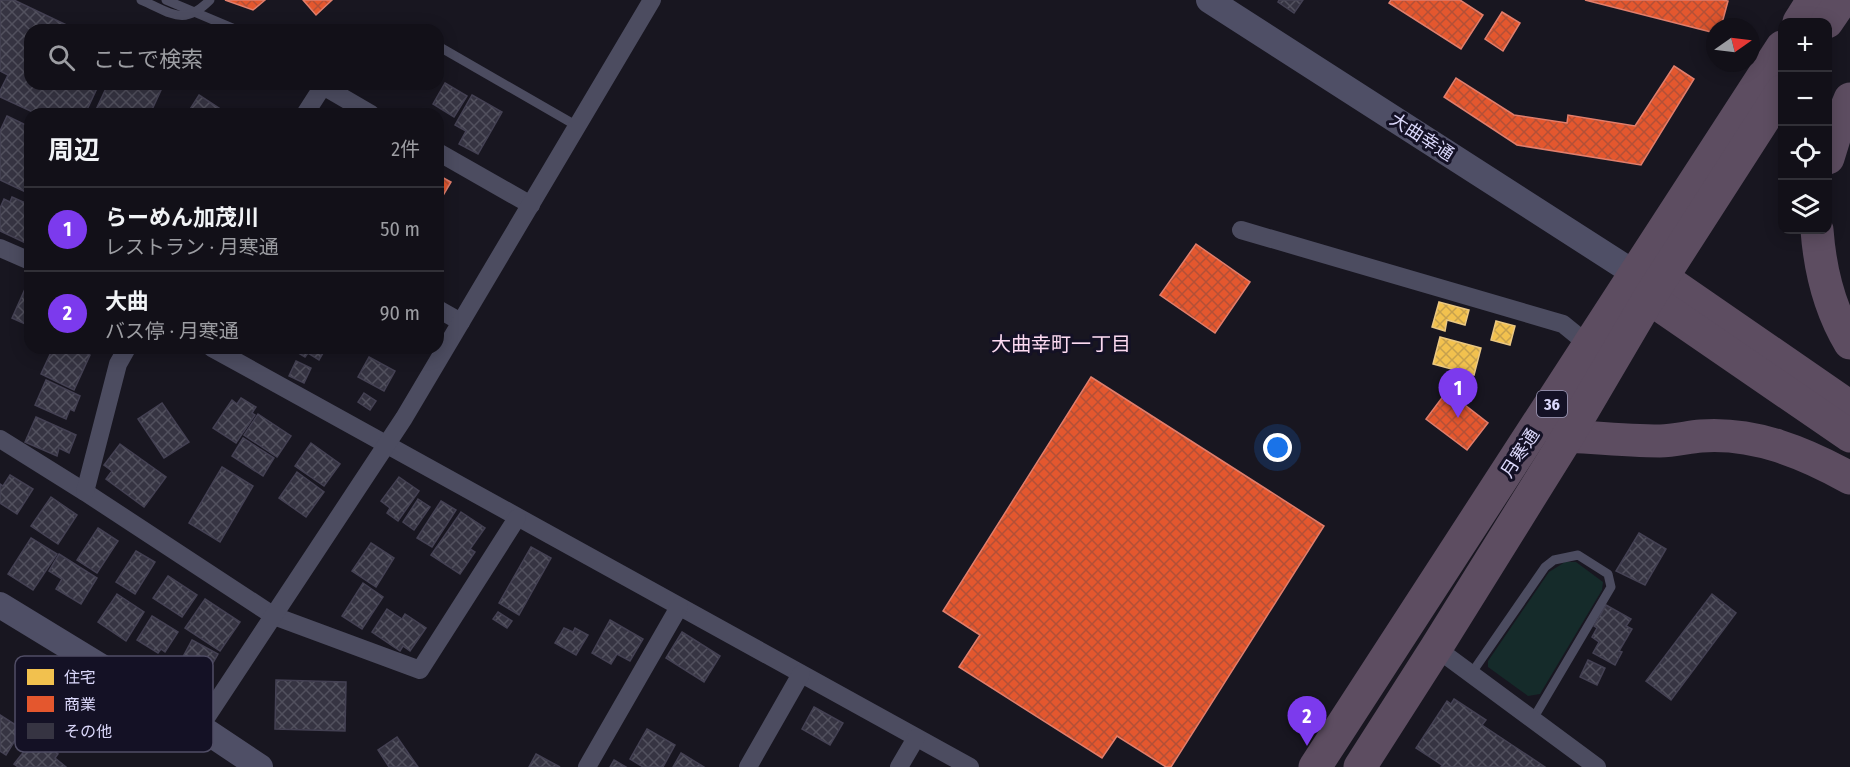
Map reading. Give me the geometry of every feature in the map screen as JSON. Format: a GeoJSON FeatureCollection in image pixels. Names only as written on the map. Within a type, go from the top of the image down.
{"type":"FeatureCollection","features":[{"type":"Feature","properties":{"kind":"highway"},"geometry":{"type":"LineString","coordinates":[[1801,18],[1813,0]]}},
{"type":"Feature","properties":{"kind":"highway"},"geometry":{"type":"LineString","coordinates":[[1830,18],[1842,0]]}},
{"type":"Feature","properties":{"kind":"highway","name":"月寒通"},"geometry":{"type":"LineString","coordinates":[[1360,767],[1568,436],[1649,283],[1778,54]]}},
{"type":"Feature","properties":{"kind":"highway","name":"月寒通"},"geometry":{"type":"LineString","coordinates":[[1315,767],[1590,346],[1649,283],[1778,97]]}},
{"type":"Feature","properties":{"kind":"highway"},"geometry":{"type":"LineString","coordinates":[[1832,145],[1850,99]]}},
{"type":"Feature","properties":{"kind":"highway"},"geometry":{"type":"LineString","coordinates":[[1817,234],[1828,295],[1839,324],[1850,343]]}},
{"type":"Feature","properties":{"kind":"highway"},"geometry":{"type":"LineString","coordinates":[[1649,283],[1850,407]]}},
{"type":"Feature","properties":{"kind":"highway"},"geometry":{"type":"LineString","coordinates":[[1649,283],[1850,436]]}},
{"type":"Feature","properties":{"kind":"highway"},"geometry":{"type":"LineString","coordinates":[[1568,436],[1662,441],[1700,436],[1749,439],[1774,444],[1819,461],[1850,478]]}},
{"type":"Feature","properties":{"kind":"street"},"geometry":{"type":"LineString","coordinates":[[444,350],[652,0]]}},
{"type":"Feature","properties":{"kind":"street","name":"大曲幸通"},"geometry":{"type":"LineString","coordinates":[[1209,0],[1649,283]]}},
{"type":"Feature","properties":{"kind":"street"},"geometry":{"type":"LineString","coordinates":[[309,108],[320,90]]}},
{"type":"Feature","properties":{"kind":"street"},"geometry":{"type":"LineString","coordinates":[[330,90],[361,108]]}},
{"type":"Feature","properties":{"kind":"street"},"geometry":{"type":"LineString","coordinates":[[444,155],[531,205]]}},
{"type":"Feature","properties":{"kind":"street"},"geometry":{"type":"LineString","coordinates":[[1242,230],[1563,324],[1590,346]]}},
{"type":"Feature","properties":{"kind":"street"},"geometry":{"type":"LineString","coordinates":[[0,248],[24,258]]}},
{"type":"Feature","properties":{"kind":"street"},"geometry":{"type":"LineString","coordinates":[[444,312],[461,322]]}},
{"type":"Feature","properties":{"kind":"street"},"geometry":{"type":"LineString","coordinates":[[85,492],[118,364],[124,354]]}},
{"type":"Feature","properties":{"kind":"street"},"geometry":{"type":"LineString","coordinates":[[223,354],[970,767]]}},
{"type":"Feature","properties":{"kind":"street"},"geometry":{"type":"LineString","coordinates":[[213,708],[386,446],[442,354]]}},
{"type":"Feature","properties":{"kind":"street"},"geometry":{"type":"LineString","coordinates":[[0,439],[274,616],[420,670],[517,518]]}},
{"type":"Feature","properties":{"kind":"street"},"geometry":{"type":"LineString","coordinates":[[0,605],[83,656]]}},
{"type":"Feature","properties":{"kind":"street"},"geometry":{"type":"LineString","coordinates":[[587,767],[679,607]]}},
{"type":"Feature","properties":{"kind":"street"},"geometry":{"type":"LineString","coordinates":[[1436,648],[1597,767]]}},
{"type":"Feature","properties":{"kind":"street"},"geometry":{"type":"LineString","coordinates":[[747,767],[801,674]]}},
{"type":"Feature","properties":{"kind":"street"},"geometry":{"type":"LineString","coordinates":[[213,736],[260,767]]}},
{"type":"Feature","properties":{"kind":"street"},"geometry":{"type":"LineString","coordinates":[[899,767],[916,738]]}},
{"type":"Feature","properties":{"kind":"lane"},"geometry":{"type":"LineString","coordinates":[[141,0],[180,16],[189,16],[201,10],[210,0]]}},
{"type":"Feature","properties":{"kind":"lane"},"geometry":{"type":"LineString","coordinates":[[166,0],[223,24]]}},
{"type":"Feature","properties":{"kind":"lane"},"geometry":{"type":"LineString","coordinates":[[444,49],[577,126]]}},
{"type":"Feature","properties":{"kind":"lane"},"geometry":{"type":"LineString","coordinates":[[1471,674],[1545,567],[1554,560],[1578,555],[1608,574],[1611,588],[1533,719]]}},
{"type":"Feature","properties":{"kind":"green space"},"geometry":{"type":"Polygon","coordinates":[[[1565,562],[1576,562],[1603,582],[1602,590],[1540,694],[1528,696],[1488,667],[1488,661],[1549,572],[1565,562]]]}},
{"type":"Feature","properties":{"kind":"building: 住宅"},"geometry":{"type":"Polygon","coordinates":[[[1439,302],[1469,310],[1465,325],[1447,320],[1445,331],[1432,327],[1439,302]]]}},
{"type":"Feature","properties":{"kind":"building: 住宅"},"geometry":{"type":"Polygon","coordinates":[[[1496,321],[1515,326],[1510,345],[1491,340],[1496,321]]]}},
{"type":"Feature","properties":{"kind":"building: 住宅"},"geometry":{"type":"Polygon","coordinates":[[[1440,337],[1481,348],[1474,375],[1433,364],[1440,337]]]}},
{"type":"Feature","properties":{"kind":"building: 商業"},"geometry":{"type":"Polygon","coordinates":[[[225,0],[265,0],[253,10],[225,0]]]}},
{"type":"Feature","properties":{"kind":"building: 商業"},"geometry":{"type":"Polygon","coordinates":[[[303,0],[332,0],[316,15],[303,0]]]}},
{"type":"Feature","properties":{"kind":"building: 商業"},"geometry":{"type":"Polygon","coordinates":[[[1391,0],[1460,0],[1483,15],[1461,49],[1389,3],[1391,0]]]}},
{"type":"Feature","properties":{"kind":"building: 商業"},"geometry":{"type":"Polygon","coordinates":[[[1585,0],[1728,1],[1723,18],[1706,18],[1706,31],[1585,0]]]}},
{"type":"Feature","properties":{"kind":"building: 商業"},"geometry":{"type":"Polygon","coordinates":[[[1502,12],[1520,23],[1503,51],[1485,39],[1502,12]]]}},
{"type":"Feature","properties":{"kind":"building: 商業"},"geometry":{"type":"Polygon","coordinates":[[[1674,66],[1694,79],[1641,165],[1517,145],[1444,97],[1456,78],[1514,115],[1567,123],[1568,115],[1635,126],[1674,66]]]}},
{"type":"Feature","properties":{"kind":"building: 商業"},"geometry":{"type":"Polygon","coordinates":[[[444,178],[451,182],[444,194],[444,178]]]}},
{"type":"Feature","properties":{"kind":"building: 商業"},"geometry":{"type":"Polygon","coordinates":[[[1196,244],[1250,282],[1215,333],[1160,295],[1196,244]]]}},
{"type":"Feature","properties":{"kind":"building: 商業"},"geometry":{"type":"Polygon","coordinates":[[[1091,377],[1324,526],[1171,767],[1166,767],[1117,736],[1102,758],[959,667],[980,635],[943,611],[1091,377]]]}},
{"type":"Feature","properties":{"kind":"building: 商業"},"geometry":{"type":"Polygon","coordinates":[[[1447,391],[1488,423],[1467,450],[1426,419],[1447,391]]]}},
{"type":"Feature","properties":{"kind":"building: その他"},"geometry":{"type":"Polygon","coordinates":[[[0,0],[14,0],[64,24],[24,24],[24,90],[96,90],[88,108],[24,108],[0,97],[0,91],[8,75],[0,71],[0,0]]]}},
{"type":"Feature","properties":{"kind":"building: その他"},"geometry":{"type":"Polygon","coordinates":[[[1279,0],[1303,0],[1294,13],[1278,2],[1279,0]]]}},
{"type":"Feature","properties":{"kind":"building: その他"},"geometry":{"type":"Polygon","coordinates":[[[445,83],[467,96],[454,117],[444,111],[444,108],[433,104],[441,90],[444,90],[445,83]]]}},
{"type":"Feature","properties":{"kind":"building: その他"},"geometry":{"type":"Polygon","coordinates":[[[105,90],[161,90],[153,108],[97,108],[105,90]]]}},
{"type":"Feature","properties":{"kind":"building: その他"},"geometry":{"type":"Polygon","coordinates":[[[199,95],[219,108],[191,108],[199,95]]]}},
{"type":"Feature","properties":{"kind":"building: その他"},"geometry":{"type":"Polygon","coordinates":[[[472,95],[502,112],[478,154],[459,144],[466,131],[455,125],[472,95]]]}},
{"type":"Feature","properties":{"kind":"building: その他"},"geometry":{"type":"Polygon","coordinates":[[[7,116],[24,124],[24,191],[0,180],[0,131],[7,116]]]}},
{"type":"Feature","properties":{"kind":"building: その他"},"geometry":{"type":"Polygon","coordinates":[[[12,197],[24,202],[24,242],[0,231],[0,208],[4,199],[10,202],[12,197]]]}},
{"type":"Feature","properties":{"kind":"building: その他"},"geometry":{"type":"Polygon","coordinates":[[[24,291],[24,323],[12,318],[24,291]]]}},
{"type":"Feature","properties":{"kind":"building: その他"},"geometry":{"type":"Polygon","coordinates":[[[50,354],[90,355],[74,390],[41,374],[50,354]]]}},
{"type":"Feature","properties":{"kind":"building: その他"},"geometry":{"type":"Polygon","coordinates":[[[310,354],[322,354],[319,360],[310,354]]]}},
{"type":"Feature","properties":{"kind":"building: その他"},"geometry":{"type":"Polygon","coordinates":[[[369,357],[395,371],[384,391],[358,377],[369,357]]]}},
{"type":"Feature","properties":{"kind":"building: その他"},"geometry":{"type":"Polygon","coordinates":[[[296,361],[311,368],[304,383],[289,376],[296,361]]]}},
{"type":"Feature","properties":{"kind":"building: その他"},"geometry":{"type":"Polygon","coordinates":[[[46,380],[80,396],[74,411],[70,409],[66,419],[35,405],[46,380]]]}},
{"type":"Feature","properties":{"kind":"building: その他"},"geometry":{"type":"Polygon","coordinates":[[[364,393],[376,401],[370,410],[358,402],[364,393]]]}},
{"type":"Feature","properties":{"kind":"building: その他"},"geometry":{"type":"Polygon","coordinates":[[[241,398],[256,407],[252,413],[255,415],[236,443],[213,428],[232,400],[237,404],[241,398]]]}},
{"type":"Feature","properties":{"kind":"building: その他"},"geometry":{"type":"Polygon","coordinates":[[[162,403],[189,442],[164,458],[138,419],[162,403]]]}},
{"type":"Feature","properties":{"kind":"building: その他"},"geometry":{"type":"Polygon","coordinates":[[[258,414],[291,436],[277,457],[244,435],[258,414]]]}},
{"type":"Feature","properties":{"kind":"building: その他"},"geometry":{"type":"Polygon","coordinates":[[[36,417],[76,435],[69,453],[59,448],[57,456],[25,442],[36,417]]]}},
{"type":"Feature","properties":{"kind":"building: その他"},"geometry":{"type":"Polygon","coordinates":[[[243,438],[274,458],[263,476],[232,456],[243,438]]]}},
{"type":"Feature","properties":{"kind":"building: その他"},"geometry":{"type":"Polygon","coordinates":[[[311,443],[340,464],[324,486],[295,466],[311,443]]]}},
{"type":"Feature","properties":{"kind":"building: その他"},"geometry":{"type":"Polygon","coordinates":[[[120,444],[166,477],[144,507],[106,479],[112,471],[104,465],[120,444]]]}},
{"type":"Feature","properties":{"kind":"building: その他"},"geometry":{"type":"Polygon","coordinates":[[[222,467],[253,486],[220,542],[189,523],[222,467]]]}},
{"type":"Feature","properties":{"kind":"building: その他"},"geometry":{"type":"Polygon","coordinates":[[[297,472],[324,492],[306,517],[279,498],[297,472]]]}},
{"type":"Feature","properties":{"kind":"building: その他"},"geometry":{"type":"Polygon","coordinates":[[[10,475],[33,489],[17,514],[0,503],[0,484],[3,486],[10,475]]]}},
{"type":"Feature","properties":{"kind":"building: その他"},"geometry":{"type":"Polygon","coordinates":[[[399,477],[419,491],[398,521],[387,513],[390,508],[381,501],[399,477]]]}},
{"type":"Feature","properties":{"kind":"building: その他"},"geometry":{"type":"Polygon","coordinates":[[[51,497],[77,515],[58,544],[31,526],[51,497]]]}},
{"type":"Feature","properties":{"kind":"building: その他"},"geometry":{"type":"Polygon","coordinates":[[[418,499],[430,507],[414,530],[403,522],[418,499]]]}},
{"type":"Feature","properties":{"kind":"building: その他"},"geometry":{"type":"Polygon","coordinates":[[[441,501],[456,510],[432,547],[417,538],[441,501]]]}},
{"type":"Feature","properties":{"kind":"building: その他"},"geometry":{"type":"Polygon","coordinates":[[[461,512],[485,528],[470,549],[475,552],[460,574],[431,555],[461,512]]]}},
{"type":"Feature","properties":{"kind":"building: その他"},"geometry":{"type":"Polygon","coordinates":[[[98,528],[118,541],[97,573],[77,560],[98,528]]]}},
{"type":"Feature","properties":{"kind":"building: その他"},"geometry":{"type":"Polygon","coordinates":[[[1639,533],[1666,549],[1645,585],[1616,571],[1639,533]]]}},
{"type":"Feature","properties":{"kind":"building: その他"},"geometry":{"type":"Polygon","coordinates":[[[31,538],[57,554],[33,590],[8,574],[31,538]]]}},
{"type":"Feature","properties":{"kind":"building: その他"},"geometry":{"type":"Polygon","coordinates":[[[371,543],[394,558],[376,587],[352,571],[371,543]]]}},
{"type":"Feature","properties":{"kind":"building: その他"},"geometry":{"type":"Polygon","coordinates":[[[531,547],[551,558],[519,615],[499,603],[531,547]]]}},
{"type":"Feature","properties":{"kind":"building: その他"},"geometry":{"type":"Polygon","coordinates":[[[136,551],[155,562],[135,594],[116,582],[136,551]]]}},
{"type":"Feature","properties":{"kind":"building: その他"},"geometry":{"type":"Polygon","coordinates":[[[59,554],[97,578],[81,604],[56,589],[62,579],[49,571],[59,554]]]}},
{"type":"Feature","properties":{"kind":"building: その他"},"geometry":{"type":"Polygon","coordinates":[[[168,576],[197,595],[182,617],[153,598],[168,576]]]}},
{"type":"Feature","properties":{"kind":"building: その他"},"geometry":{"type":"Polygon","coordinates":[[[363,583],[383,597],[362,629],[342,616],[363,583]]]}},
{"type":"Feature","properties":{"kind":"building: その他"},"geometry":{"type":"Polygon","coordinates":[[[117,594],[144,612],[126,641],[98,622],[117,594]]]}},
{"type":"Feature","properties":{"kind":"building: その他"},"geometry":{"type":"Polygon","coordinates":[[[1712,594],[1736,613],[1671,700],[1646,681],[1712,594]]]}},
{"type":"Feature","properties":{"kind":"building: その他"},"geometry":{"type":"Polygon","coordinates":[[[205,599],[240,622],[220,651],[185,628],[205,599]]]}},
{"type":"Feature","properties":{"kind":"building: その他"},"geometry":{"type":"Polygon","coordinates":[[[1606,605],[1631,619],[1626,626],[1632,629],[1619,651],[1622,652],[1615,665],[1593,653],[1599,642],[1592,637],[1597,628],[1594,626],[1606,605]]]}},
{"type":"Feature","properties":{"kind":"building: その他"},"geometry":{"type":"Polygon","coordinates":[[[387,609],[402,619],[405,614],[426,628],[410,651],[403,646],[400,651],[372,632],[387,609]]]}},
{"type":"Feature","properties":{"kind":"building: その他"},"geometry":{"type":"Polygon","coordinates":[[[498,612],[512,621],[507,628],[493,619],[498,612]]]}},
{"type":"Feature","properties":{"kind":"building: その他"},"geometry":{"type":"Polygon","coordinates":[[[152,616],[178,632],[165,652],[161,649],[158,653],[137,640],[152,616]]]}},
{"type":"Feature","properties":{"kind":"building: その他"},"geometry":{"type":"Polygon","coordinates":[[[610,620],[643,639],[630,661],[617,654],[611,664],[592,653],[610,620]]]}},
{"type":"Feature","properties":{"kind":"building: その他"},"geometry":{"type":"Polygon","coordinates":[[[564,628],[573,632],[575,628],[588,635],[576,655],[555,643],[564,628]]]}},
{"type":"Feature","properties":{"kind":"building: その他"},"geometry":{"type":"Polygon","coordinates":[[[682,632],[720,656],[704,682],[666,658],[682,632]]]}},
{"type":"Feature","properties":{"kind":"building: その他"},"geometry":{"type":"Polygon","coordinates":[[[192,640],[218,654],[213,663],[213,656],[183,656],[192,640]]]}},
{"type":"Feature","properties":{"kind":"building: その他"},"geometry":{"type":"Polygon","coordinates":[[[1588,660],[1605,668],[1597,685],[1580,677],[1588,660]]]}},
{"type":"Feature","properties":{"kind":"building: その他"},"geometry":{"type":"Polygon","coordinates":[[[276,680],[346,682],[345,731],[275,729],[276,680]]]}},
{"type":"Feature","properties":{"kind":"building: その他"},"geometry":{"type":"Polygon","coordinates":[[[1454,699],[1486,720],[1482,725],[1545,767],[1441,767],[1442,765],[1416,748],[1447,701],[1451,704],[1454,699]]]}},
{"type":"Feature","properties":{"kind":"building: その他"},"geometry":{"type":"Polygon","coordinates":[[[814,707],[843,723],[830,745],[802,729],[814,707]]]}},
{"type":"Feature","properties":{"kind":"building: その他"},"geometry":{"type":"Polygon","coordinates":[[[0,715],[15,725],[15,740],[6,755],[0,751],[0,715]]]}},
{"type":"Feature","properties":{"kind":"building: その他"},"geometry":{"type":"Polygon","coordinates":[[[647,729],[675,745],[663,767],[643,767],[630,759],[647,729]]]}},
{"type":"Feature","properties":{"kind":"building: その他"},"geometry":{"type":"Polygon","coordinates":[[[397,737],[418,767],[389,767],[378,750],[397,737]]]}},
{"type":"Feature","properties":{"kind":"building: その他"},"geometry":{"type":"Polygon","coordinates":[[[23,752],[56,752],[58,754],[55,758],[66,767],[18,767],[14,764],[23,752]]]}},
{"type":"Feature","properties":{"kind":"building: その他"},"geometry":{"type":"Polygon","coordinates":[[[681,753],[704,767],[673,767],[681,753]]]}},
{"type":"Feature","properties":{"kind":"building: その他"},"geometry":{"type":"Polygon","coordinates":[[[536,754],[560,767],[529,767],[536,754]]]}},
{"type":"Feature","properties":{"kind":"building: その他"},"geometry":{"type":"Polygon","coordinates":[[[614,760],[626,767],[610,767],[614,760]]]}},
{"type":"Feature","properties":{"kind":"place","name":"らーめん加茂川"},"geometry":{"type":"Point","coordinates":[1458,418]}},
{"type":"Feature","properties":{"kind":"place","name":"大曲"},"geometry":{"type":"Point","coordinates":[1307,746]}},
{"type":"Feature","properties":{"kind":"district","name":"大曲幸町一丁目"},"geometry":{"type":"Point","coordinates":[1061,344]}}]}
